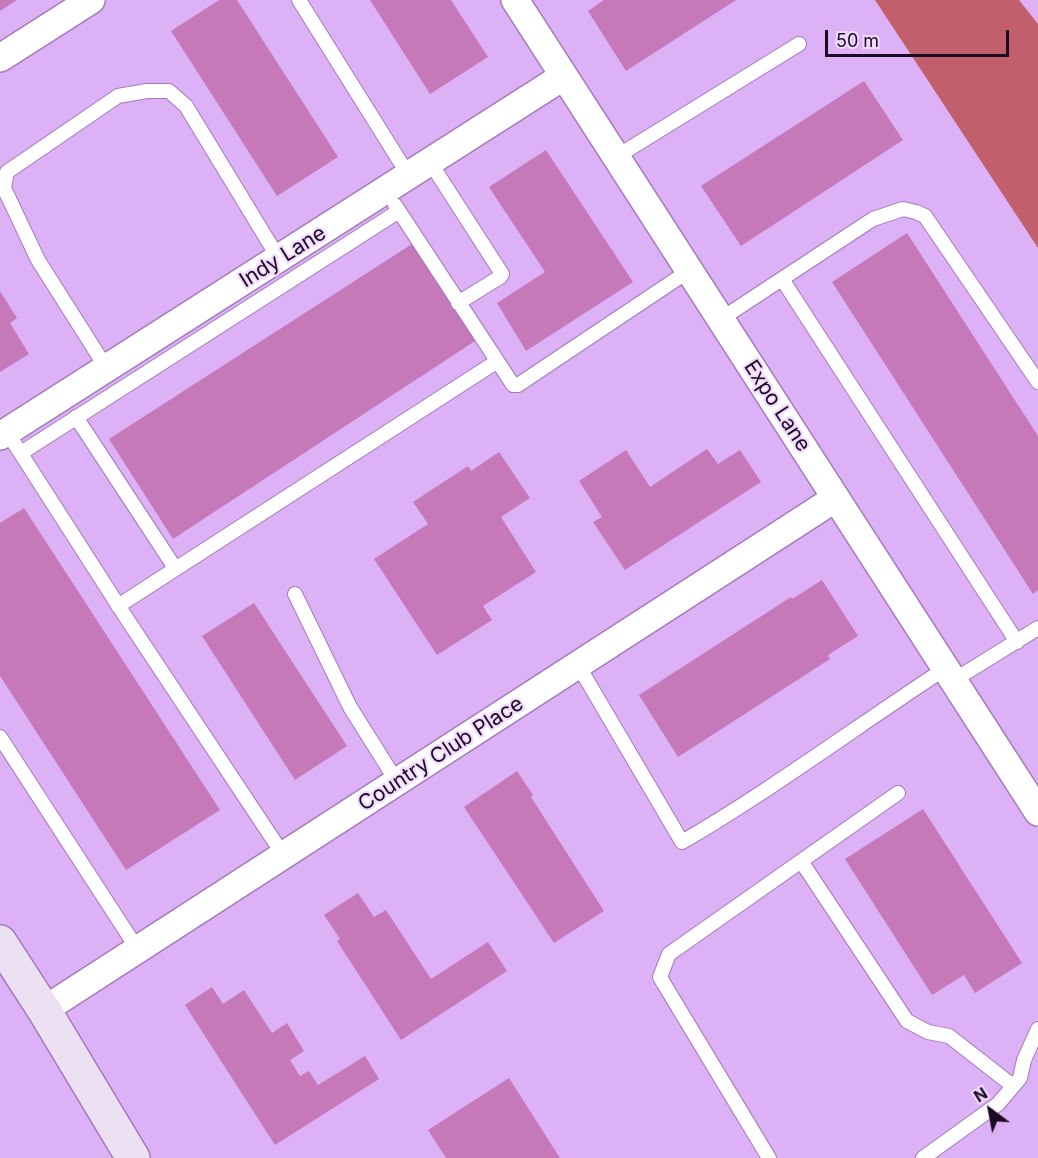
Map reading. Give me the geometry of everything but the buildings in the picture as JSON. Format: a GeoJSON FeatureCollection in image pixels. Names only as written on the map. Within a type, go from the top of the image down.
{"type":"FeatureCollection","features":[{"type":"Feature","properties":{"kind":"main road"},"geometry":{"type":"LineString","coordinates":[[0,942],[44,1010],[133,1158]]}},
{"type":"Feature","properties":{"kind":"street"},"geometry":{"type":"LineString","coordinates":[[0,58],[91,0]]}},
{"type":"Feature","properties":{"kind":"street","name":"Expo Lane"},"geometry":{"type":"LineString","coordinates":[[516,0],[1038,812]]}},
{"type":"Feature","properties":{"kind":"street","name":"Indy Lane"},"geometry":{"type":"LineString","coordinates":[[9,440],[107,369],[279,259],[392,201],[419,169],[564,76]]}},
{"type":"Feature","properties":{"kind":"street","name":"Country Club Place"},"geometry":{"type":"LineString","coordinates":[[44,1010],[836,498]]}},
{"type":"Feature","properties":{"kind":"lane"},"geometry":{"type":"LineString","coordinates":[[299,0],[419,169],[502,273],[500,277],[458,303]]}},
{"type":"Feature","properties":{"kind":"lane"},"geometry":{"type":"LineString","coordinates":[[616,157],[799,44]]}},
{"type":"Feature","properties":{"kind":"lane"},"geometry":{"type":"LineString","coordinates":[[107,369],[38,260],[4,188],[7,172],[117,96],[169,90],[186,106],[279,259]]}},
{"type":"Feature","properties":{"kind":"lane"},"geometry":{"type":"LineString","coordinates":[[284,856],[9,440],[76,417],[392,201],[513,385],[518,385],[690,270]]}},
{"type":"Feature","properties":{"kind":"lane"},"geometry":{"type":"LineString","coordinates":[[721,319],[873,219],[903,209],[925,216],[1038,382]]}},
{"type":"Feature","properties":{"kind":"lane"},"geometry":{"type":"LineString","coordinates":[[782,279],[1017,642]]}},
{"type":"Feature","properties":{"kind":"lane"},"geometry":{"type":"LineString","coordinates":[[118,606],[496,362]]}},
{"type":"Feature","properties":{"kind":"lane"},"geometry":{"type":"LineString","coordinates":[[76,417],[175,568]]}},
{"type":"Feature","properties":{"kind":"lane"},"geometry":{"type":"LineString","coordinates":[[296,594],[350,707],[398,782]]}},
{"type":"Feature","properties":{"kind":"lane"},"geometry":{"type":"LineString","coordinates":[[579,665],[682,842],[743,806],[874,715],[950,674],[1017,642],[1038,628]]}},
{"type":"Feature","properties":{"kind":"lane"},"geometry":{"type":"LineString","coordinates":[[0,737],[138,950]]}},
{"type":"Feature","properties":{"kind":"lane"},"geometry":{"type":"LineString","coordinates":[[769,1158],[660,977],[669,954],[898,793]]}},
{"type":"Feature","properties":{"kind":"lane"},"geometry":{"type":"LineString","coordinates":[[801,861],[907,1021],[928,1032],[949,1036],[1012,1086]]}},
{"type":"Feature","properties":{"kind":"lane"},"geometry":{"type":"LineString","coordinates":[[923,1158],[998,1104],[1020,1078],[1024,1060],[1038,1029]]}},
{"type":"Feature","properties":{"kind":"shaded area"},"geometry":{"type":"Polygon","coordinates":[[[875,0],[1019,0],[1038,24],[1038,248],[875,0]]]}}]}
